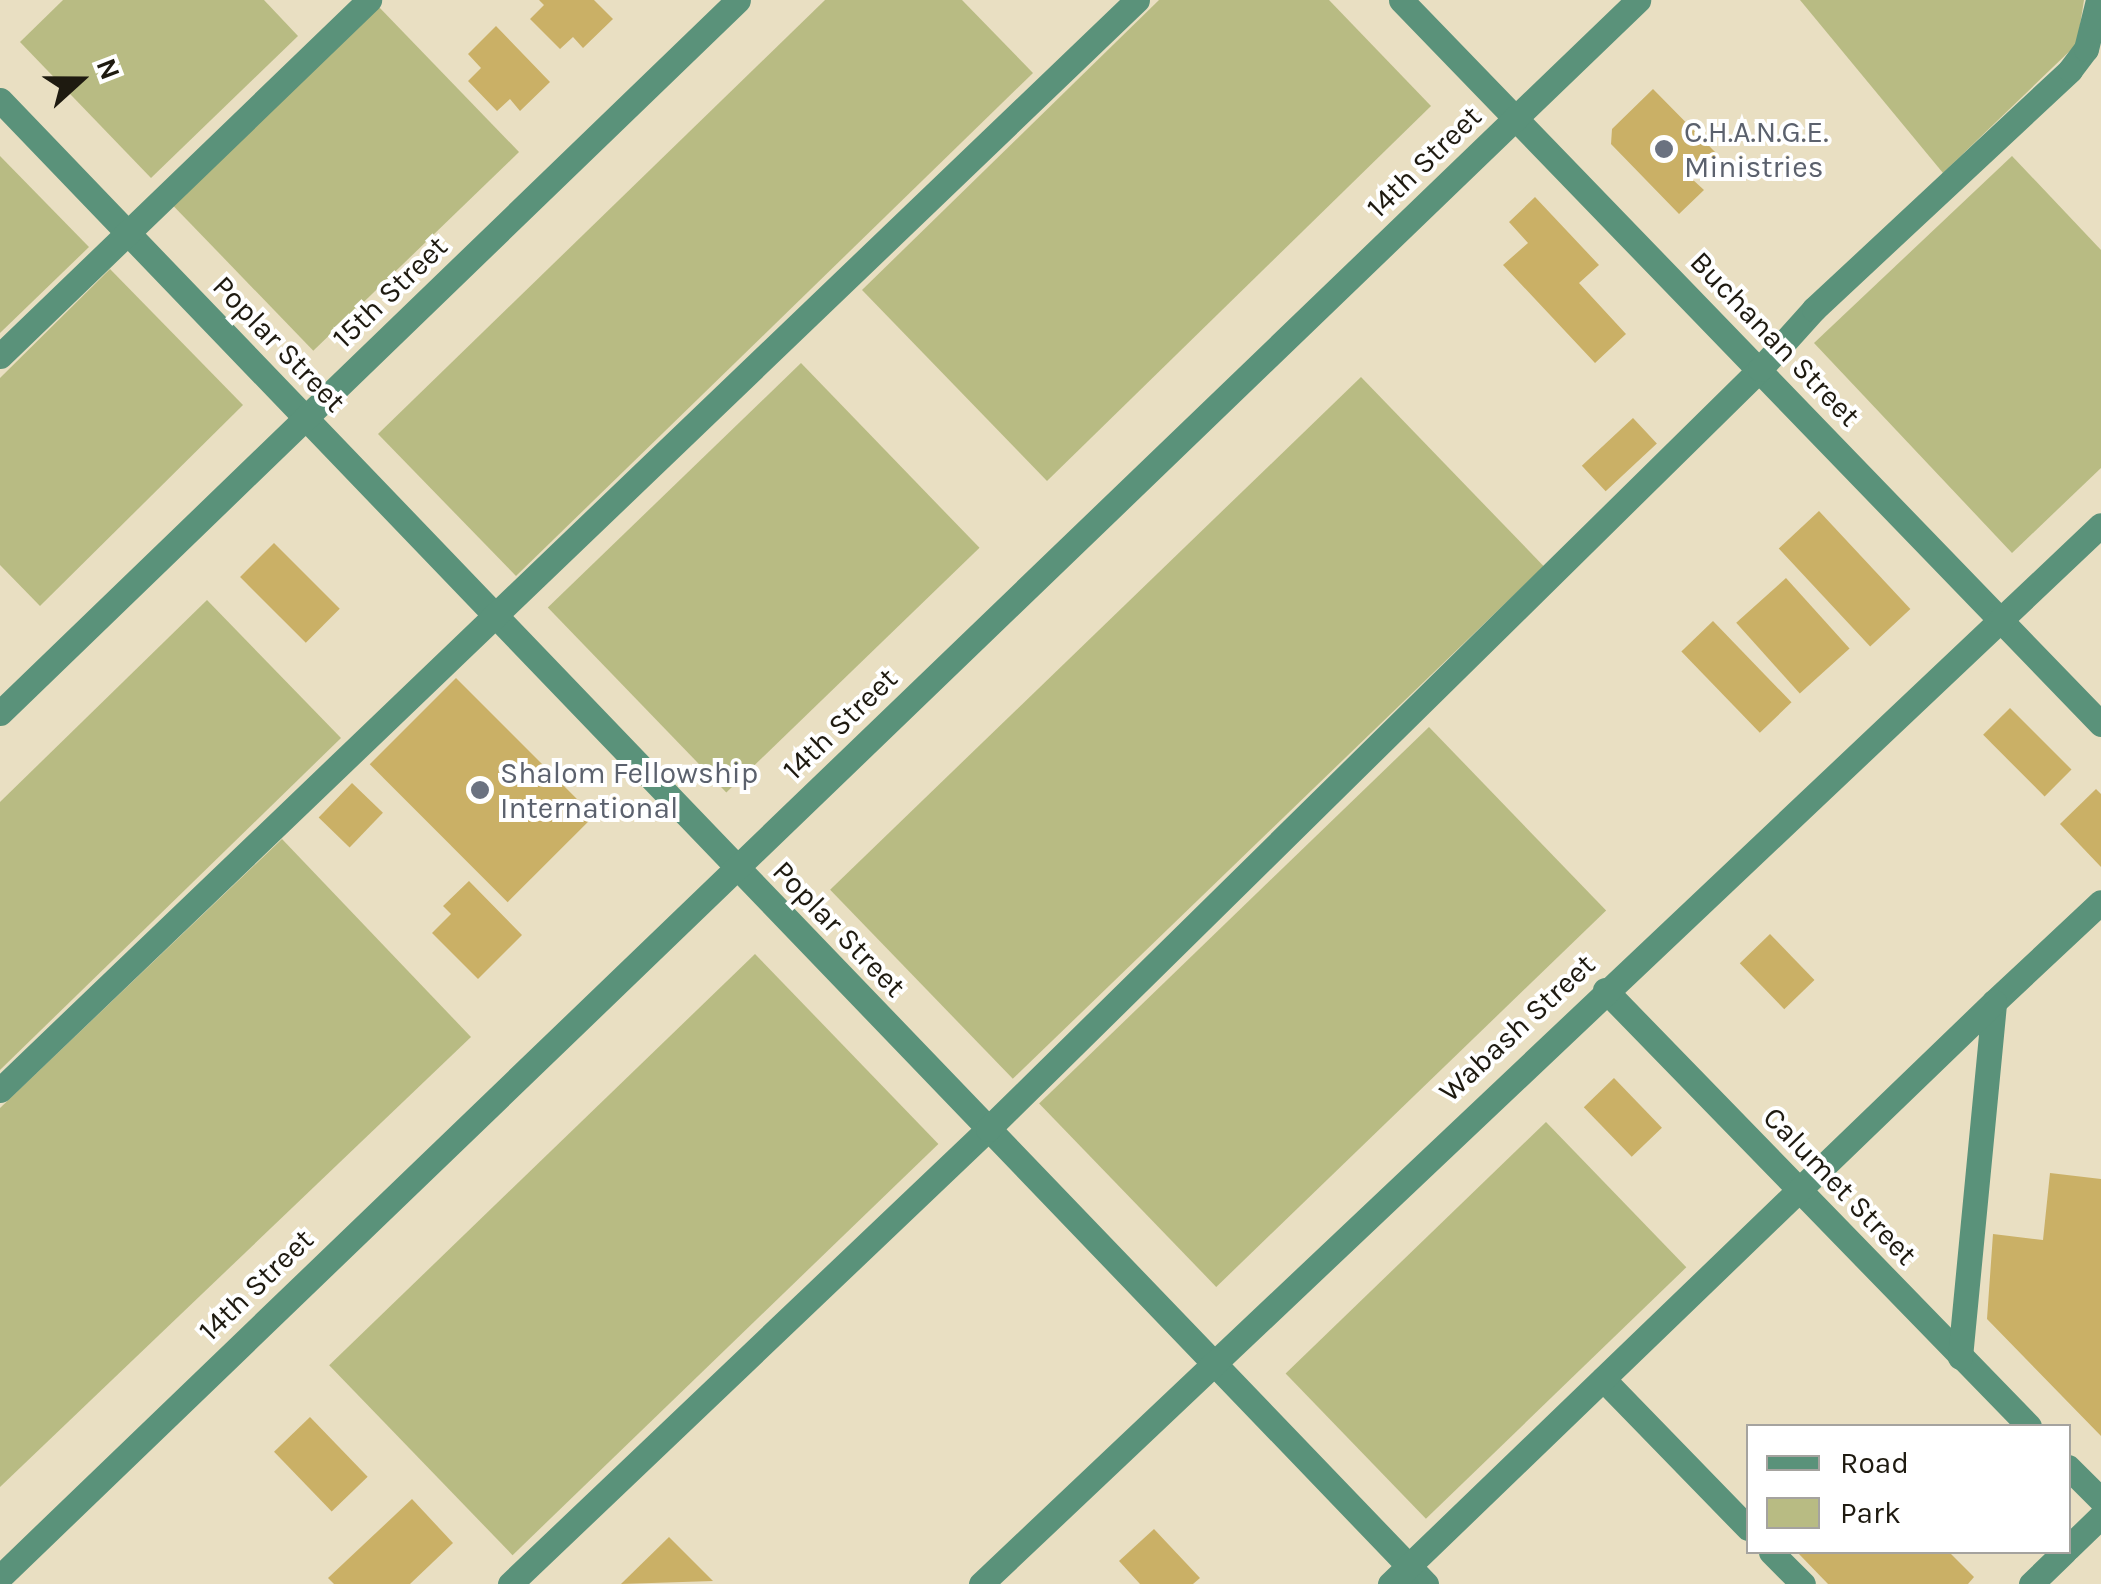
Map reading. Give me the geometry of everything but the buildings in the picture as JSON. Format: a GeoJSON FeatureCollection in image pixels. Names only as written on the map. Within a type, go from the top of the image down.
{"type":"FeatureCollection","features":[{"type":"Feature","properties":{"kind":"street"},"geometry":{"type":"LineString","coordinates":[[0,356],[369,0]]}},
{"type":"Feature","properties":{"kind":"street","name":"15th Street"},"geometry":{"type":"LineString","coordinates":[[0,714],[738,0]]}},
{"type":"Feature","properties":{"kind":"street"},"geometry":{"type":"LineString","coordinates":[[0,1090],[1137,0]]}},
{"type":"Feature","properties":{"kind":"street","name":"Buchanan Street"},"geometry":{"type":"LineString","coordinates":[[1400,0],[2101,724]]}},
{"type":"Feature","properties":{"kind":"street","name":"14th Street"},"geometry":{"type":"LineString","coordinates":[[0,1577],[1638,0]]}},
{"type":"Feature","properties":{"kind":"street"},"geometry":{"type":"LineString","coordinates":[[510,1584],[988,1129],[1760,369],[1827,296],[2070,70],[2086,49],[2098,0]]}},
{"type":"Feature","properties":{"kind":"street","name":"Poplar Street"},"geometry":{"type":"LineString","coordinates":[[0,100],[1212,1361],[1408,1578]]}},
{"type":"Feature","properties":{"kind":"street","name":"Wabash Street"},"geometry":{"type":"LineString","coordinates":[[981,1584],[1604,990],[2101,524]]}},
{"type":"Feature","properties":{"kind":"street"},"geometry":{"type":"LineString","coordinates":[[1408,1578],[1603,1379],[2101,902]]}},
{"type":"Feature","properties":{"kind":"street","name":"Calumet Street"},"geometry":{"type":"LineString","coordinates":[[1604,990],[2027,1424]]}},
{"type":"Feature","properties":{"kind":"street"},"geometry":{"type":"LineString","coordinates":[[1960,1356],[1994,1002]]}},
{"type":"Feature","properties":{"kind":"street"},"geometry":{"type":"LineString","coordinates":[[1603,1379],[1746,1526]]}},
{"type":"Feature","properties":{"kind":"street"},"geometry":{"type":"LineString","coordinates":[[2071,1470],[2101,1500]]}},
{"type":"Feature","properties":{"kind":"street"},"geometry":{"type":"LineString","coordinates":[[2071,1545],[2101,1516]]}},
{"type":"Feature","properties":{"kind":"street"},"geometry":{"type":"LineString","coordinates":[[1773,1554],[1803,1584]]}},
{"type":"Feature","properties":{"kind":"street"},"geometry":{"type":"LineString","coordinates":[[2031,1584],[2062,1554]]}},
{"type":"Feature","properties":{"kind":"green space"},"geometry":{"type":"Polygon","coordinates":[[[63,0],[264,0],[298,36],[151,178],[20,42],[63,0]]]}},
{"type":"Feature","properties":{"kind":"green space"},"geometry":{"type":"Polygon","coordinates":[[[825,0],[962,0],[1033,73],[516,576],[378,434],[825,0]]]}},
{"type":"Feature","properties":{"kind":"green space"},"geometry":{"type":"Polygon","coordinates":[[[1159,0],[1329,0],[1431,106],[1047,481],[862,290],[1159,0]]]}},
{"type":"Feature","properties":{"kind":"green space"},"geometry":{"type":"Polygon","coordinates":[[[1800,0],[2084,0],[2077,44],[1943,173],[1800,0]]]}},
{"type":"Feature","properties":{"kind":"green space"},"geometry":{"type":"Polygon","coordinates":[[[378,6],[519,152],[313,351],[172,205],[378,6]]]}},
{"type":"Feature","properties":{"kind":"green space"},"geometry":{"type":"Polygon","coordinates":[[[0,156],[89,247],[0,333],[0,156]]]}},
{"type":"Feature","properties":{"kind":"green space"},"geometry":{"type":"Polygon","coordinates":[[[2012,156],[2101,250],[2101,468],[2012,553],[1814,343],[2012,156]]]}},
{"type":"Feature","properties":{"kind":"green space"},"geometry":{"type":"Polygon","coordinates":[[[110,269],[243,405],[40,606],[0,565],[0,378],[110,269]]]}},
{"type":"Feature","properties":{"kind":"green space"},"geometry":{"type":"Polygon","coordinates":[[[801,363],[980,548],[726,792],[548,608],[801,363]]]}},
{"type":"Feature","properties":{"kind":"green space"},"geometry":{"type":"Polygon","coordinates":[[[1361,377],[1544,566],[1013,1079],[830,890],[1361,377]]]}},
{"type":"Feature","properties":{"kind":"green space"},"geometry":{"type":"Polygon","coordinates":[[[207,600],[341,738],[0,1070],[0,802],[207,600]]]}},
{"type":"Feature","properties":{"kind":"green space"},"geometry":{"type":"Polygon","coordinates":[[[1429,727],[1606,910],[1216,1287],[1039,1104],[1429,727]]]}},
{"type":"Feature","properties":{"kind":"green space"},"geometry":{"type":"Polygon","coordinates":[[[282,839],[471,1037],[0,1487],[0,1108],[282,839]]]}},
{"type":"Feature","properties":{"kind":"green space"},"geometry":{"type":"Polygon","coordinates":[[[755,954],[938,1144],[513,1555],[329,1365],[755,954]]]}},
{"type":"Feature","properties":{"kind":"green space"},"geometry":{"type":"Polygon","coordinates":[[[1546,1122],[1686,1267],[1426,1519],[1286,1373],[1546,1122]]]}},
{"type":"Feature","properties":{"kind":"place","name":"C.H.A.N.G.E. Ministries"},"geometry":{"type":"Point","coordinates":[1664,149]}},
{"type":"Feature","properties":{"kind":"place","name":"Shalom Fellowship International"},"geometry":{"type":"Point","coordinates":[480,790]}}]}
